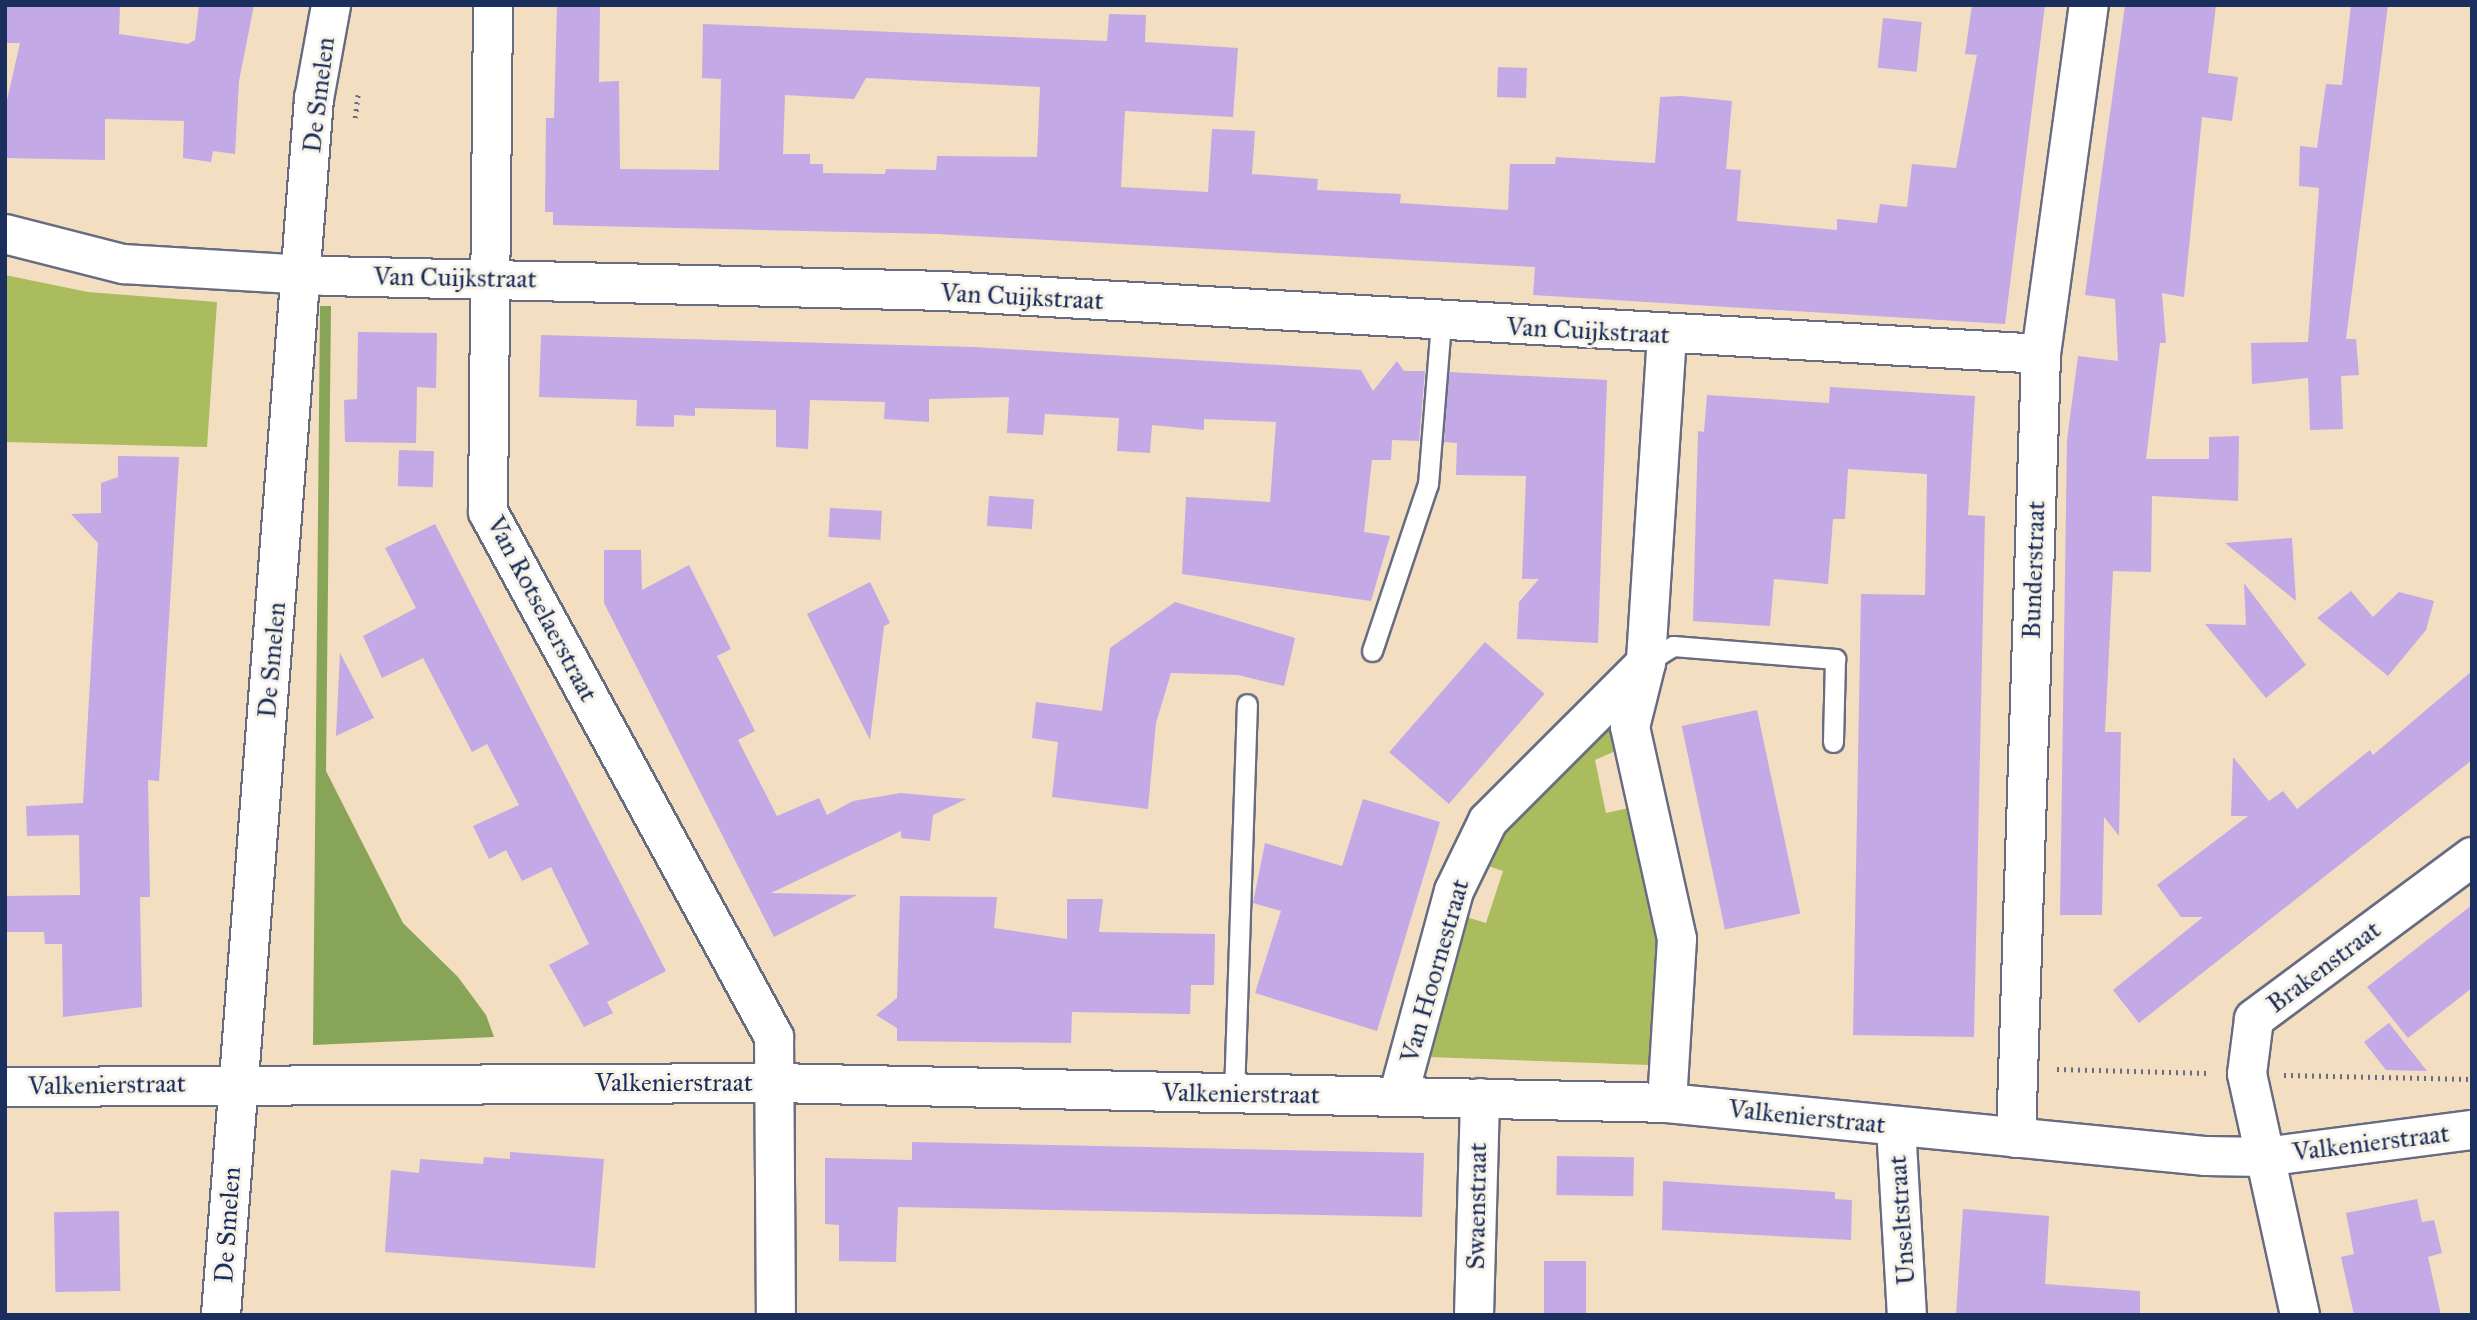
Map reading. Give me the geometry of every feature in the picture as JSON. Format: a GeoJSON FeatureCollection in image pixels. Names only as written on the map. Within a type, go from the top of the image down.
{"type":"FeatureCollection","features":[{"type":"Feature","properties":{"kind":"street","name":"De Smelen"},"geometry":{"type":"LineString","coordinates":[[221,1315],[305,274],[314,100],[331,5]]}},
{"type":"Feature","properties":{"kind":"street","name":"Van Rotselaerstraat"},"geometry":{"type":"LineString","coordinates":[[493,5],[488,512],[774,1037],[776,1315]]}},
{"type":"Feature","properties":{"kind":"street","name":"Bunderstraat"},"geometry":{"type":"LineString","coordinates":[[2016,1138],[2041,354],[2089,5]]}},
{"type":"Feature","properties":{"kind":"street","name":"Van Cuijkstraat"},"geometry":{"type":"LineString","coordinates":[[5,234],[123,264],[305,274],[943,292],[1441,323],[2041,354]]}},
{"type":"Feature","properties":{"kind":"street"},"geometry":{"type":"LineString","coordinates":[[1667,335],[1646,663],[1630,727],[1677,939],[1667,1103]]}},
{"type":"Feature","properties":{"kind":"street","name":"Van Hoornestraat"},"geometry":{"type":"LineString","coordinates":[[1398,1097],[1454,891],[1488,821],[1646,663]]}},
{"type":"Feature","properties":{"kind":"street","name":"Brakenstraat"},"geometry":{"type":"LineString","coordinates":[[2300,1315],[2247,1074],[2254,1019],[2472,857]]}},
{"type":"Feature","properties":{"kind":"street","name":"Valkenierstraat"},"geometry":{"type":"LineString","coordinates":[[5,1087],[238,1082],[775,1083],[1667,1103],[2016,1138],[2264,1157],[2472,1130]]}},
{"type":"Feature","properties":{"kind":"street","name":"Swaenstraat"},"geometry":{"type":"LineString","coordinates":[[1474,1315],[1480,1098]]}},
{"type":"Feature","properties":{"kind":"street","name":"Unseltstraat"},"geometry":{"type":"LineString","coordinates":[[1896,1126],[1907,1315]]}},
{"type":"Feature","properties":{"kind":"lane"},"geometry":{"type":"LineString","coordinates":[[1372,651],[1428,484],[1441,323]]}},
{"type":"Feature","properties":{"kind":"lane"},"geometry":{"type":"LineString","coordinates":[[1646,663],[1673,646],[1835,659],[1833,742]]}},
{"type":"Feature","properties":{"kind":"lane"},"geometry":{"type":"LineString","coordinates":[[1234,1094],[1247,704]]}},
{"type":"Feature","properties":{"kind":"path"},"geometry":{"type":"LineString","coordinates":[[2018,1068],[2472,1079]]}},
{"type":"Feature","properties":{"kind":"green space"},"geometry":{"type":"Polygon","coordinates":[[[5,275],[88,292],[217,302],[207,447],[5,442],[5,275]]]}},
{"type":"Feature","properties":{"kind":"green space"},"geometry":{"type":"Polygon","coordinates":[[[320,306],[331,306],[326,771],[403,923],[458,977],[486,1015],[494,1037],[313,1045],[320,306]]]}},
{"type":"Feature","properties":{"kind":"green space"},"geometry":{"type":"Polygon","coordinates":[[[1593,720],[1617,727],[1620,749],[1595,760],[1606,813],[1633,807],[1660,943],[1649,1065],[1428,1057],[1463,916],[1486,923],[1503,871],[1479,863],[1593,720]]]}},
{"type":"Feature","properties":{"kind":"building"},"geometry":{"type":"Polygon","coordinates":[[[5,5],[120,5],[119,34],[188,44],[195,40],[199,5],[254,5],[239,81],[235,154],[213,151],[211,162],[183,158],[184,121],[105,119],[105,160],[5,158],[5,109],[20,43],[5,43],[5,5]]]}},
{"type":"Feature","properties":{"kind":"building"},"geometry":{"type":"Polygon","coordinates":[[[557,5],[600,5],[599,82],[619,81],[620,169],[719,170],[721,79],[702,78],[703,24],[1107,41],[1109,14],[1146,15],[1145,42],[1238,48],[1233,117],[1125,111],[1121,187],[1208,192],[1212,129],[1255,131],[1252,174],[1318,179],[1317,190],[1401,194],[1400,203],[1508,210],[1510,164],[1555,164],[1556,157],[1655,163],[1660,97],[1681,96],[1732,101],[1726,169],[1741,170],[1737,221],[1837,230],[1837,219],[1877,223],[1880,204],[1907,207],[1912,164],[1956,168],[1977,55],[1965,54],[1972,5],[2045,5],[2005,324],[1533,295],[1535,267],[937,234],[553,225],[553,212],[545,212],[546,118],[554,118],[557,5]],[[866,78],[854,99],[785,95],[783,154],[810,154],[810,164],[823,164],[823,173],[885,174],[886,169],[936,170],[937,156],[1037,157],[1040,87],[866,78]]]}},
{"type":"Feature","properties":{"kind":"building"},"geometry":{"type":"Polygon","coordinates":[[[2125,5],[2216,5],[2208,73],[2238,77],[2232,121],[2202,117],[2184,297],[2162,293],[2166,343],[2160,343],[2146,459],[2209,459],[2209,437],[2239,436],[2238,501],[2152,496],[2151,572],[2113,571],[2105,732],[2121,732],[2119,836],[2104,817],[2102,915],[2060,915],[2067,440],[2078,356],[2118,361],[2115,299],[2085,295],[2125,5]]]}},
{"type":"Feature","properties":{"kind":"building"},"geometry":{"type":"Polygon","coordinates":[[[2351,5],[2388,5],[2346,339],[2356,339],[2359,375],[2341,376],[2343,429],[2310,430],[2308,378],[2252,384],[2251,343],[2308,342],[2319,188],[2299,186],[2300,146],[2317,148],[2326,84],[2342,85],[2351,5]]]}},
{"type":"Feature","properties":{"kind":"building"},"geometry":{"type":"Polygon","coordinates":[[[1883,18],[1922,22],[1917,72],[1878,68],[1883,18]]]}},
{"type":"Feature","properties":{"kind":"building"},"geometry":{"type":"Polygon","coordinates":[[[1498,67],[1527,68],[1526,98],[1497,97],[1498,67]]]}},
{"type":"Feature","properties":{"kind":"building"},"geometry":{"type":"Polygon","coordinates":[[[358,332],[437,333],[436,388],[417,387],[416,443],[345,442],[344,400],[357,399],[358,332]]]}},
{"type":"Feature","properties":{"kind":"building"},"geometry":{"type":"Polygon","coordinates":[[[541,335],[973,347],[1361,370],[1373,391],[1397,361],[1404,371],[1425,371],[1419,441],[1392,440],[1391,460],[1372,460],[1364,532],[1390,536],[1371,601],[1182,574],[1186,497],[1270,502],[1276,422],[1204,419],[1204,430],[1152,425],[1150,453],[1117,451],[1119,418],[1045,414],[1043,435],[1007,433],[1009,397],[929,399],[929,422],[884,419],[885,402],[810,400],[808,449],[776,447],[776,410],[695,408],[695,416],[674,415],[674,427],[636,426],[637,400],[539,397],[541,335]]]}},
{"type":"Feature","properties":{"kind":"building"},"geometry":{"type":"Polygon","coordinates":[[[1449,372],[1607,380],[1598,643],[1517,639],[1519,602],[1539,579],[1522,579],[1526,476],[1456,475],[1457,443],[1444,442],[1449,372]]]}},
{"type":"Feature","properties":{"kind":"building"},"geometry":{"type":"Polygon","coordinates":[[[1830,387],[1975,396],[1968,515],[1985,516],[1974,1037],[1853,1035],[1861,594],[1925,595],[1927,474],[1848,469],[1845,519],[1833,519],[1828,584],[1774,579],[1770,626],[1693,621],[1698,431],[1704,432],[1707,395],[1829,403],[1830,387]]]}},
{"type":"Feature","properties":{"kind":"building"},"geometry":{"type":"Polygon","coordinates":[[[399,450],[434,451],[433,487],[398,486],[399,450]]]}},
{"type":"Feature","properties":{"kind":"building"},"geometry":{"type":"Polygon","coordinates":[[[118,456],[179,457],[159,781],[148,780],[150,897],[140,897],[142,1007],[63,1017],[62,944],[45,944],[44,932],[5,932],[5,896],[80,895],[79,835],[27,836],[26,806],[83,803],[98,543],[71,514],[101,513],[101,483],[118,477],[118,456]]]}},
{"type":"Feature","properties":{"kind":"building"},"geometry":{"type":"Polygon","coordinates":[[[989,496],[1034,499],[1032,529],[987,526],[989,496]]]}},
{"type":"Feature","properties":{"kind":"building"},"geometry":{"type":"Polygon","coordinates":[[[830,508],[882,511],[880,540],[828,537],[830,508]]]}},
{"type":"Feature","properties":{"kind":"building"},"geometry":{"type":"Polygon","coordinates":[[[435,524],[666,971],[607,1002],[613,1013],[584,1027],[549,965],[589,944],[551,867],[522,881],[506,850],[489,859],[473,826],[519,805],[487,744],[472,752],[423,658],[382,678],[363,636],[416,608],[385,548],[435,524]]]}},
{"type":"Feature","properties":{"kind":"building"},"geometry":{"type":"Polygon","coordinates":[[[2292,538],[2296,601],[2225,543],[2292,538]]]}},
{"type":"Feature","properties":{"kind":"building"},"geometry":{"type":"Polygon","coordinates":[[[604,550],[641,550],[642,590],[689,565],[731,649],[717,656],[755,731],[738,740],[777,816],[819,798],[827,815],[853,801],[901,793],[966,799],[933,815],[930,841],[901,838],[901,831],[771,893],[857,895],[774,937],[604,603],[604,550]]]}},
{"type":"Feature","properties":{"kind":"building"},"geometry":{"type":"Polygon","coordinates":[[[870,582],[890,623],[884,626],[870,740],[807,614],[870,582]]]}},
{"type":"Feature","properties":{"kind":"building"},"geometry":{"type":"Polygon","coordinates":[[[2244,583],[2306,665],[2266,698],[2205,624],[2246,625],[2244,583]]]}},
{"type":"Feature","properties":{"kind":"building"},"geometry":{"type":"Polygon","coordinates":[[[2351,591],[2373,617],[2399,592],[2434,601],[2426,630],[2388,676],[2317,618],[2351,591]]]}},
{"type":"Feature","properties":{"kind":"building"},"geometry":{"type":"Polygon","coordinates":[[[1175,602],[1295,638],[1284,686],[1238,675],[1171,673],[1156,723],[1148,809],[1052,797],[1058,742],[1032,738],[1036,702],[1102,711],[1110,648],[1175,602]]]}},
{"type":"Feature","properties":{"kind":"building"},"geometry":{"type":"Polygon","coordinates":[[[1485,642],[1545,694],[1449,804],[1389,752],[1485,642]]]}},
{"type":"Feature","properties":{"kind":"building"},"geometry":{"type":"Polygon","coordinates":[[[340,653],[374,718],[336,736],[340,653]]]}},
{"type":"Feature","properties":{"kind":"building"},"geometry":{"type":"Polygon","coordinates":[[[2472,671],[2472,760],[2139,1023],[2113,990],[2203,917],[2181,917],[2157,885],[2248,816],[2231,816],[2233,757],[2269,801],[2283,791],[2297,809],[2370,750],[2373,755],[2472,671]]]}},
{"type":"Feature","properties":{"kind":"building"},"geometry":{"type":"Polygon","coordinates":[[[1757,710],[1800,913],[1725,929],[1682,726],[1757,710]]]}},
{"type":"Feature","properties":{"kind":"building"},"geometry":{"type":"Polygon","coordinates":[[[1363,799],[1440,822],[1377,1031],[1255,993],[1281,911],[1253,903],[1265,843],[1342,866],[1363,799]]]}},
{"type":"Feature","properties":{"kind":"building"},"geometry":{"type":"Polygon","coordinates":[[[900,896],[997,897],[994,928],[1067,939],[1067,899],[1103,899],[1099,932],[1215,934],[1214,985],[1191,985],[1190,1014],[1072,1012],[1071,1043],[897,1041],[897,1028],[876,1015],[897,998],[900,896]]]}},
{"type":"Feature","properties":{"kind":"building"},"geometry":{"type":"Polygon","coordinates":[[[2472,905],[2472,988],[2408,1038],[2367,987],[2472,905]]]}},
{"type":"Feature","properties":{"kind":"building"},"geometry":{"type":"Polygon","coordinates":[[[2389,1023],[2427,1071],[2386,1070],[2364,1042],[2389,1023]]]}},
{"type":"Feature","properties":{"kind":"building"},"geometry":{"type":"Polygon","coordinates":[[[912,1142],[1424,1153],[1422,1217],[898,1207],[896,1262],[839,1261],[839,1225],[825,1224],[825,1158],[912,1160],[912,1142]]]}},
{"type":"Feature","properties":{"kind":"building"},"geometry":{"type":"Polygon","coordinates":[[[510,1152],[604,1159],[595,1268],[385,1252],[391,1170],[419,1173],[420,1159],[483,1164],[484,1157],[510,1159],[510,1152]]]}},
{"type":"Feature","properties":{"kind":"building"},"geometry":{"type":"Polygon","coordinates":[[[1557,1156],[1634,1157],[1633,1196],[1556,1195],[1557,1156]]]}},
{"type":"Feature","properties":{"kind":"building"},"geometry":{"type":"Polygon","coordinates":[[[1663,1181],[1835,1192],[1835,1199],[1852,1200],[1851,1240],[1662,1230],[1663,1181]]]}},
{"type":"Feature","properties":{"kind":"building"},"geometry":{"type":"Polygon","coordinates":[[[2417,1199],[2422,1222],[2434,1220],[2442,1253],[2428,1257],[2441,1315],[2354,1315],[2341,1257],[2354,1254],[2346,1213],[2417,1199]]]}},
{"type":"Feature","properties":{"kind":"building"},"geometry":{"type":"Polygon","coordinates":[[[1963,1209],[2049,1216],[2045,1284],[2140,1291],[2140,1315],[1956,1315],[1963,1209]]]}},
{"type":"Feature","properties":{"kind":"building"},"geometry":{"type":"Polygon","coordinates":[[[119,1211],[120,1291],[55,1292],[54,1212],[119,1211]]]}},
{"type":"Feature","properties":{"kind":"building"},"geometry":{"type":"Polygon","coordinates":[[[1544,1261],[1586,1261],[1586,1315],[1544,1315],[1544,1261]]]}}]}
